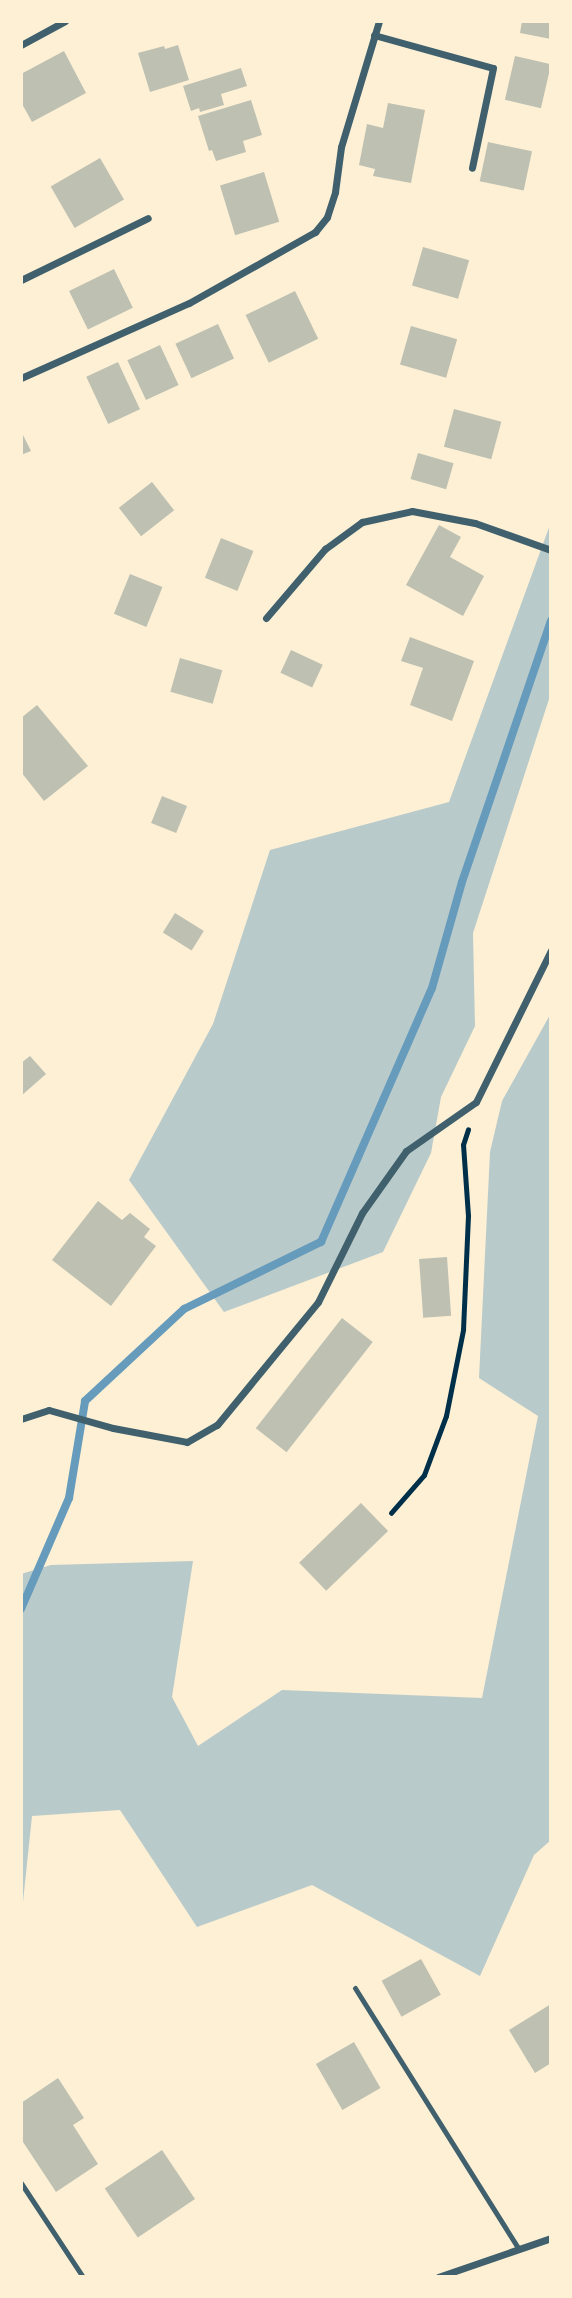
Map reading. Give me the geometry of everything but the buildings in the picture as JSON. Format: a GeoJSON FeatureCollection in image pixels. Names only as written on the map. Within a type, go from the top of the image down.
{"type":"FeatureCollection","features":[{"type":"Feature","properties":{"kind":"street"},"geometry":{"type":"LineString","coordinates":[[21,45],[65,21]]}},
{"type":"Feature","properties":{"kind":"street"},"geometry":{"type":"LineString","coordinates":[[21,378],[190,303],[315,232],[327,217],[335,192],[341,147],[379,21]]}},
{"type":"Feature","properties":{"kind":"street"},"geometry":{"type":"LineString","coordinates":[[374,35],[493,68],[472,167]]}},
{"type":"Feature","properties":{"kind":"street"},"geometry":{"type":"LineString","coordinates":[[21,280],[148,218]]}},
{"type":"Feature","properties":{"kind":"street"},"geometry":{"type":"LineString","coordinates":[[266,618],[325,549],[362,522],[412,512],[475,523],[551,551]]}},
{"type":"Feature","properties":{"kind":"street"},"geometry":{"type":"LineString","coordinates":[[21,1419],[49,1410],[113,1428],[187,1442],[217,1425],[318,1302],[362,1213],[406,1151],[476,1102],[551,950]]}},
{"type":"Feature","properties":{"kind":"street"},"geometry":{"type":"LineString","coordinates":[[438,2277],[551,2238]]}},
{"type":"Feature","properties":{"kind":"lane"},"geometry":{"type":"LineString","coordinates":[[355,1988],[519,2249]]}},
{"type":"Feature","properties":{"kind":"lane"},"geometry":{"type":"LineString","coordinates":[[21,2183],[83,2277]]}},
{"type":"Feature","properties":{"kind":"path"},"geometry":{"type":"LineString","coordinates":[[391,1513],[424,1475],[446,1416],[463,1329],[468,1216],[463,1145],[476,1102]]}},
{"type":"Feature","properties":{"kind":"shaded area"},"geometry":{"type":"Polygon","coordinates":[[[551,522],[551,693],[473,933],[475,1026],[441,1097],[431,1153],[383,1252],[224,1312],[129,1180],[213,1024],[270,850],[449,802],[551,522]]]}},
{"type":"Feature","properties":{"kind":"shaded area"},"geometry":{"type":"Polygon","coordinates":[[[551,1013],[551,1840],[534,1855],[480,1976],[312,1885],[197,1927],[120,1810],[32,1816],[21,1921],[21,1574],[51,1565],[193,1561],[172,1697],[198,1746],[282,1690],[482,1698],[538,1416],[479,1378],[490,1152],[502,1101],[551,1013]]]}},
{"type":"Feature","properties":{"kind":"waterway"},"geometry":{"type":"LineString","coordinates":[[21,1609],[69,1498],[85,1401],[184,1309],[321,1242],[432,988],[462,882],[551,621]]}}]}
